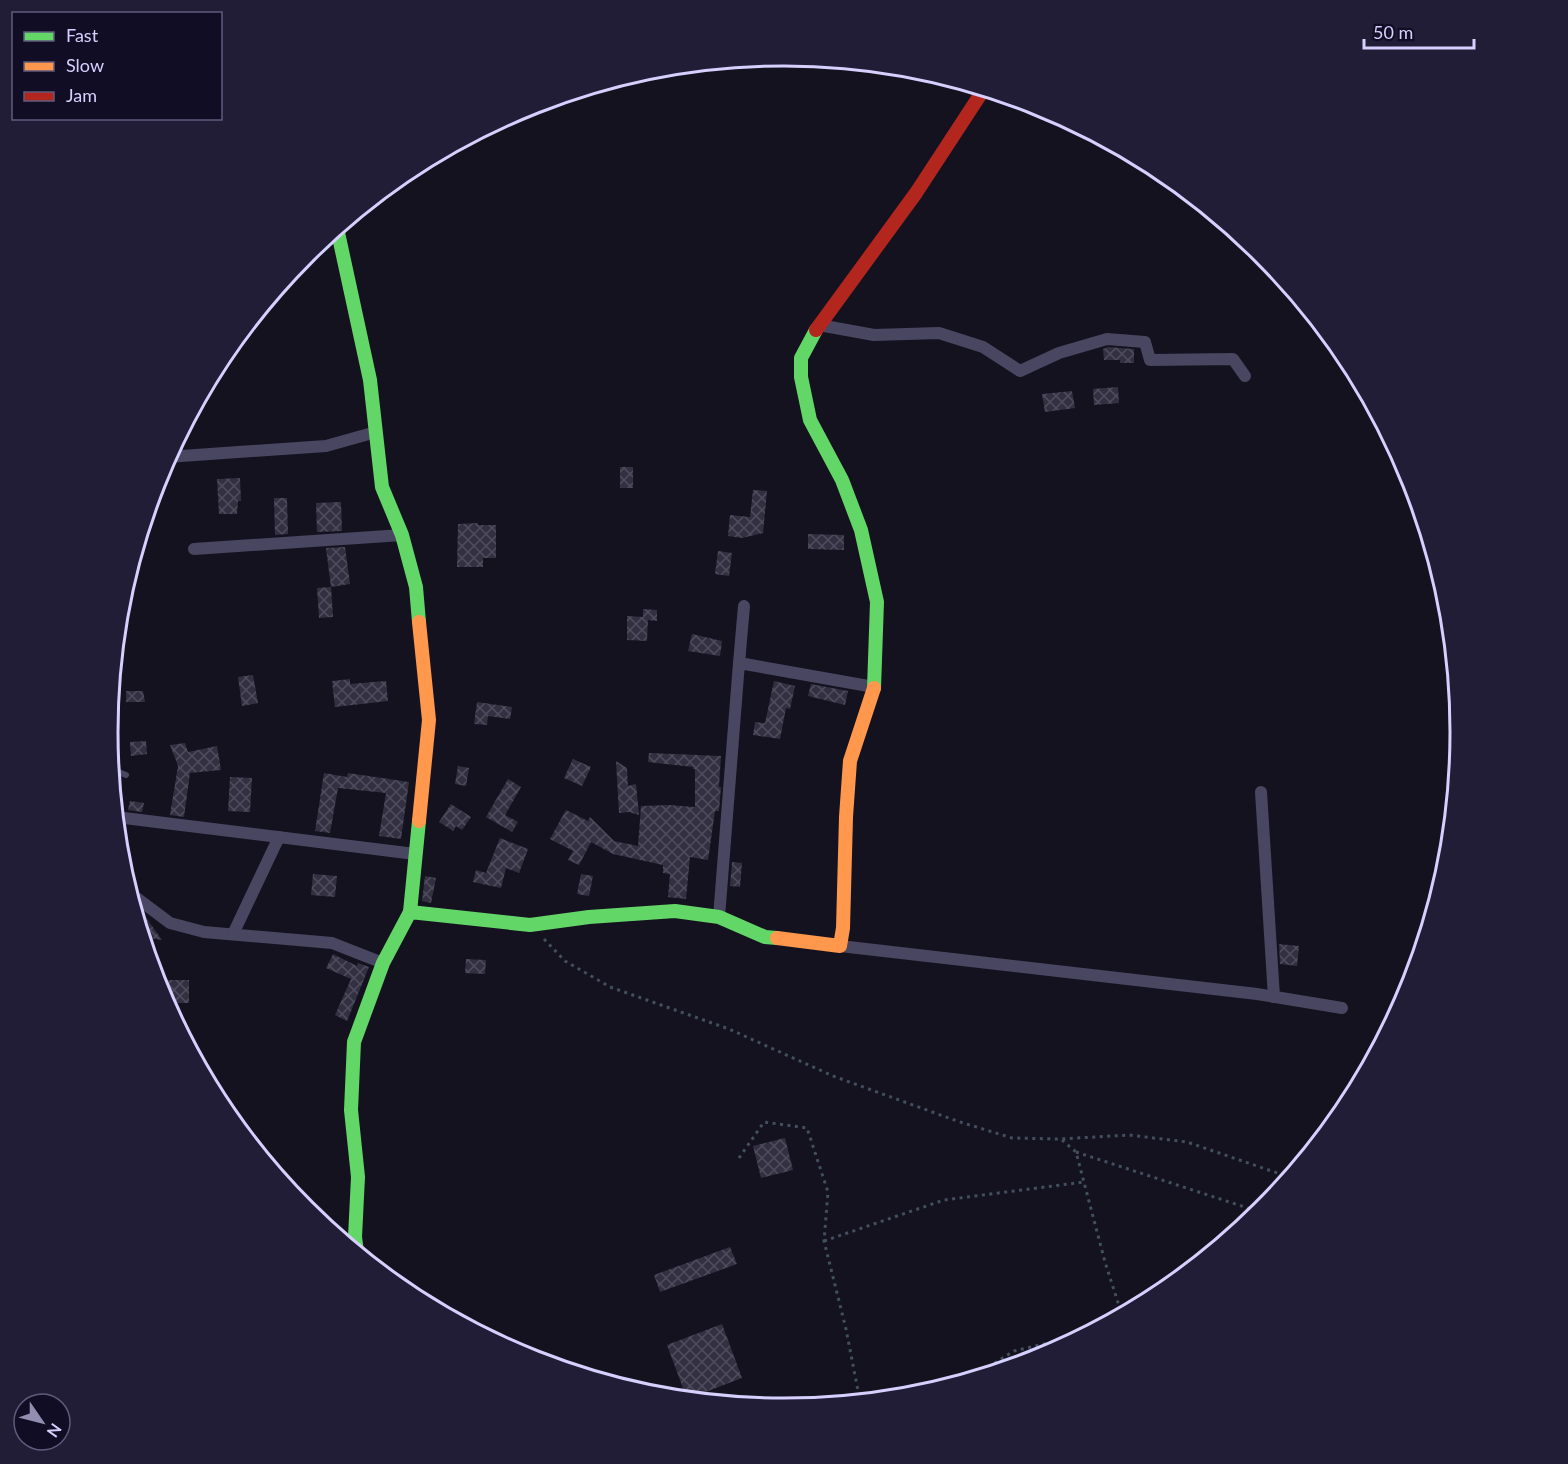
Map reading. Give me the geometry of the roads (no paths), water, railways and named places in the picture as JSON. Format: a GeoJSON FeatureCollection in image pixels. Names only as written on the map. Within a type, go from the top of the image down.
{"type":"FeatureCollection","features":[{"type":"Feature","properties":{"kind":"street"},"geometry":{"type":"LineString","coordinates":[[840,946],[843,928],[850,761],[874,687],[877,602],[861,530],[842,480],[810,420],[801,377],[801,358],[819,325],[916,193],[980,96]]}},
{"type":"Feature","properties":{"kind":"street"},"geometry":{"type":"LineString","coordinates":[[339,237],[370,380],[382,487],[402,535],[416,587],[429,720],[410,912],[383,963],[354,1042],[351,1110],[358,1177],[356,1241]]}},
{"type":"Feature","properties":{"kind":"street"},"geometry":{"type":"LineString","coordinates":[[819,325],[874,335],[939,333],[983,347],[1020,371],[1059,353],[1107,339],[1145,342],[1150,360],[1233,359],[1245,376]]}},
{"type":"Feature","properties":{"kind":"street"},"geometry":{"type":"LineString","coordinates":[[178,457],[326,446],[376,432]]}},
{"type":"Feature","properties":{"kind":"street"},"geometry":{"type":"LineString","coordinates":[[194,549],[402,535]]}},
{"type":"Feature","properties":{"kind":"street"},"geometry":{"type":"LineString","coordinates":[[719,917],[744,606]]}},
{"type":"Feature","properties":{"kind":"street"},"geometry":{"type":"LineString","coordinates":[[739,663],[874,687]]}},
{"type":"Feature","properties":{"kind":"street"},"geometry":{"type":"LineString","coordinates":[[1262,792],[1274,997]]}},
{"type":"Feature","properties":{"kind":"street"},"geometry":{"type":"LineString","coordinates":[[124,818],[415,855]]}},
{"type":"Feature","properties":{"kind":"street"},"geometry":{"type":"LineString","coordinates":[[233,934],[279,837]]}},
{"type":"Feature","properties":{"kind":"street"},"geometry":{"type":"LineString","coordinates":[[140,901],[170,923],[204,932],[332,943],[383,963]]}},
{"type":"Feature","properties":{"kind":"street"},"geometry":{"type":"LineString","coordinates":[[410,912],[530,925],[589,917],[675,911],[719,917],[765,937],[1274,997],[1342,1008]]}},
{"type":"Feature","properties":{"kind":"lane"},"geometry":{"type":"LineString","coordinates":[[119,772],[126,775]]}}]}
